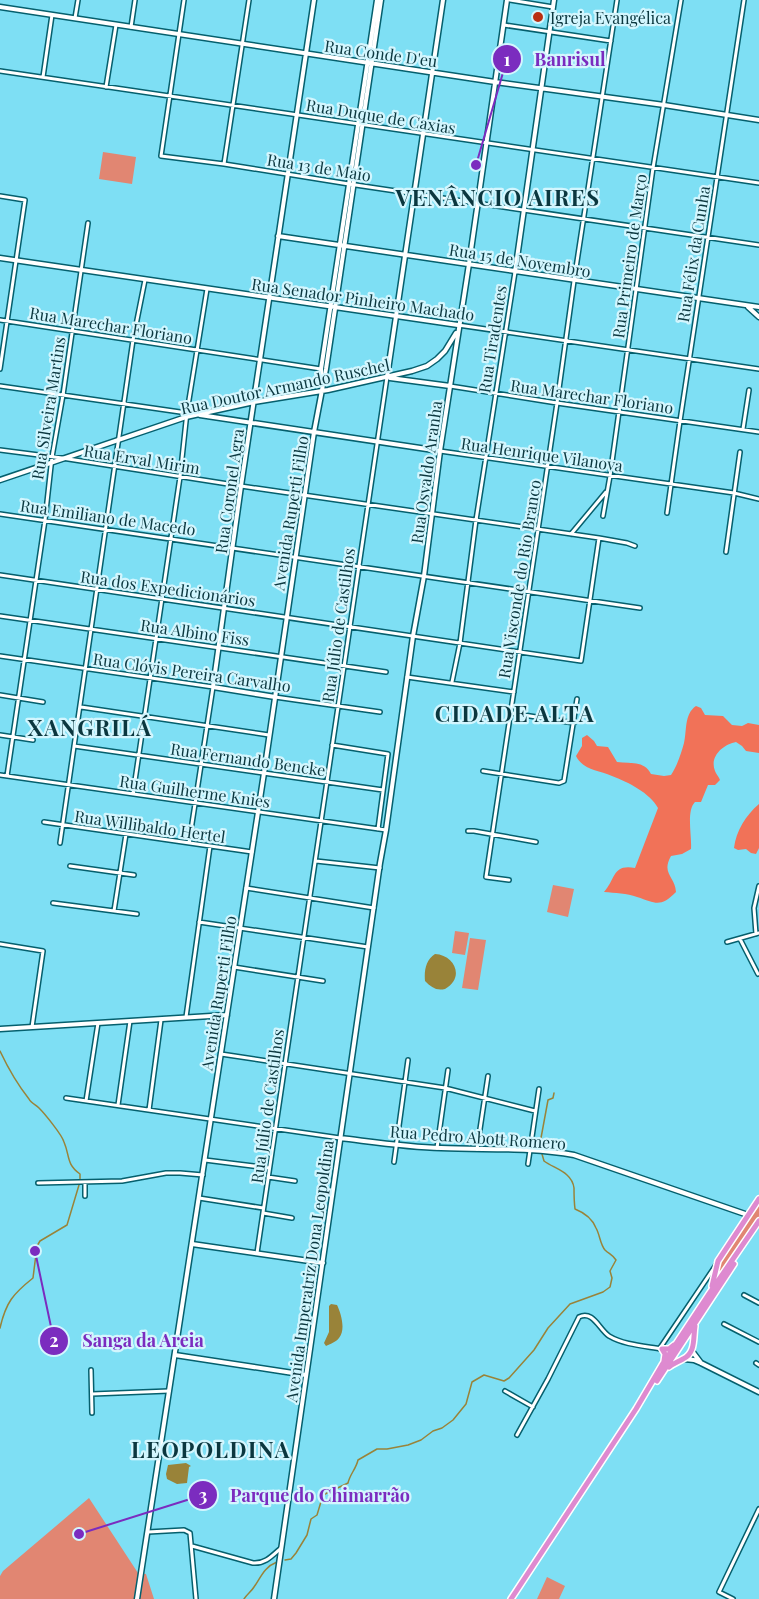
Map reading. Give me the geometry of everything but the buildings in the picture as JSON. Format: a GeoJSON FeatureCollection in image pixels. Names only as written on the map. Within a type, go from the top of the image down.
{"type":"FeatureCollection","features":[{"type":"Feature","properties":{"kind":"highway"},"geometry":{"type":"LineString","coordinates":[[709,1294],[718,1261],[759,1199]]}},
{"type":"Feature","properties":{"kind":"highway"},"geometry":{"type":"LineString","coordinates":[[636,1409],[662,1365],[759,1221]]}},
{"type":"Feature","properties":{"kind":"highway"},"geometry":{"type":"LineString","coordinates":[[511,1599],[759,1226]]}},
{"type":"Feature","properties":{"kind":"highway"},"geometry":{"type":"LineString","coordinates":[[659,1377],[692,1351],[696,1323]]}},
{"type":"Feature","properties":{"kind":"highway"},"geometry":{"type":"LineString","coordinates":[[661,1348],[669,1349],[677,1344]]}},
{"type":"Feature","properties":{"kind":"highway"},"geometry":{"type":"LineString","coordinates":[[675,1354],[677,1344]]}},
{"type":"Feature","properties":{"kind":"highway"},"geometry":{"type":"LineString","coordinates":[[661,1348],[665,1354],[662,1365]]}},
{"type":"Feature","properties":{"kind":"highway"},"geometry":{"type":"LineString","coordinates":[[675,1354],[682,1359]]}},
{"type":"Feature","properties":{"kind":"main road","name":"Rua Coronel Agra"},"geometry":{"type":"LineString","coordinates":[[213,687],[314,0]]}},
{"type":"Feature","properties":{"kind":"main road","name":"Avenida Ruperti Filho"},"geometry":{"type":"LineString","coordinates":[[137,1599],[264,773],[379,0]]}},
{"type":"Feature","properties":{"kind":"main road","name":"Rua Júlio de Castilhos"},"geometry":{"type":"LineString","coordinates":[[387,377],[443,0]]}},
{"type":"Feature","properties":{"kind":"main road","name":"Rua Osvaldo Aranha"},"geometry":{"type":"LineString","coordinates":[[368,947],[508,0]]}},
{"type":"Feature","properties":{"kind":"main road","name":"Rua Tiradentes"},"geometry":{"type":"LineString","coordinates":[[515,272],[554,0]]}},
{"type":"Feature","properties":{"kind":"main road","name":"Rua Conde D'eu"},"geometry":{"type":"LineString","coordinates":[[0,7],[243,45],[759,120]]}},
{"type":"Feature","properties":{"kind":"main road","name":"Rua 15 de Novembro"},"geometry":{"type":"LineString","coordinates":[[278,236],[759,307]]}},
{"type":"Feature","properties":{"kind":"main road","name":"Rua Senador Pinheiro Machado"},"geometry":{"type":"LineString","coordinates":[[0,258],[458,327]]}},
{"type":"Feature","properties":{"kind":"main road"},"geometry":{"type":"LineString","coordinates":[[748,306],[759,317]]}},
{"type":"Feature","properties":{"kind":"main road","name":"Rua Doutor Armando Ruschel"},"geometry":{"type":"LineString","coordinates":[[0,480],[51,460],[120,439],[187,414],[196,415],[254,402],[321,391],[427,366],[437,359],[449,345],[458,327]]}},
{"type":"Feature","properties":{"kind":"main road"},"geometry":{"type":"LineString","coordinates":[[449,345],[456,347]]}},
{"type":"Feature","properties":{"kind":"main road","name":"Rua Marechar Floriano"},"geometry":{"type":"LineString","coordinates":[[387,377],[450,386]]}},
{"type":"Feature","properties":{"kind":"main road","name":"Rua Henrique Vilanova"},"geometry":{"type":"LineString","coordinates":[[196,415],[440,451]]}},
{"type":"Feature","properties":{"kind":"main road","name":"Rua Clóvis Pereira Carvalho"},"geometry":{"type":"LineString","coordinates":[[213,687],[275,697]]}},
{"type":"Feature","properties":{"kind":"main road","name":"Avenida Imperatriz Dona Leopoldina"},"geometry":{"type":"LineString","coordinates":[[274,1599],[368,947]]}},
{"type":"Feature","properties":{"kind":"main road"},"geometry":{"type":"LineString","coordinates":[[0,1029],[227,1015]]}},
{"type":"Feature","properties":{"kind":"main road","name":"Rua Pedro Abott Romero"},"geometry":{"type":"LineString","coordinates":[[340,1138],[437,1148],[557,1152],[595,1161],[748,1215]]}},
{"type":"Feature","properties":{"kind":"main road"},"geometry":{"type":"LineString","coordinates":[[192,1244],[322,1263]]}},
{"type":"Feature","properties":{"kind":"main road"},"geometry":{"type":"LineString","coordinates":[[692,1351],[701,1363]]}},
{"type":"Feature","properties":{"kind":"main road"},"geometry":{"type":"LineString","coordinates":[[175,1355],[306,1376]]}},
{"type":"Feature","properties":{"kind":"main road"},"geometry":{"type":"LineString","coordinates":[[682,1359],[694,1360],[759,1392]]}},
{"type":"Feature","properties":{"kind":"street"},"geometry":{"type":"LineString","coordinates":[[75,18],[78,0]]}},
{"type":"Feature","properties":{"kind":"street"},"geometry":{"type":"LineString","coordinates":[[131,27],[135,0]]}},
{"type":"Feature","properties":{"kind":"street"},"geometry":{"type":"LineString","coordinates":[[170,97],[184,0]]}},
{"type":"Feature","properties":{"kind":"street"},"geometry":{"type":"LineString","coordinates":[[224,164],[249,0]]}},
{"type":"Feature","properties":{"kind":"street"},"geometry":{"type":"LineString","coordinates":[[508,0],[553,7]]}},
{"type":"Feature","properties":{"kind":"street","name":"Rua Visconde do Rio Branco"},"geometry":{"type":"LineString","coordinates":[[509,880],[486,877],[617,0]]}},
{"type":"Feature","properties":{"kind":"street","name":"Rua Primeiro de Março"},"geometry":{"type":"LineString","coordinates":[[603,516],[653,168],[681,0]]}},
{"type":"Feature","properties":{"kind":"street","name":"Rua Félix da Cunha"},"geometry":{"type":"LineString","coordinates":[[667,513],[744,0]]}},
{"type":"Feature","properties":{"kind":"street"},"geometry":{"type":"LineString","coordinates":[[43,77],[52,15]]}},
{"type":"Feature","properties":{"kind":"street"},"geometry":{"type":"LineString","coordinates":[[106,87],[116,25]]}},
{"type":"Feature","properties":{"kind":"street"},"geometry":{"type":"LineString","coordinates":[[504,25],[611,41]]}},
{"type":"Feature","properties":{"kind":"street","name":"Rua Duque de Caxias"},"geometry":{"type":"LineString","coordinates":[[0,71],[759,183]]}},
{"type":"Feature","properties":{"kind":"street","name":"Rua 13 de Maio"},"geometry":{"type":"LineString","coordinates":[[170,97],[161,156],[759,244]]}},
{"type":"Feature","properties":{"kind":"street"},"geometry":{"type":"LineString","coordinates":[[0,196],[25,200],[0,369]]}},
{"type":"Feature","properties":{"kind":"street","name":"Rua Silveira Martins"},"geometry":{"type":"LineString","coordinates":[[7,776],[45,520],[51,460],[73,331],[88,223]]}},
{"type":"Feature","properties":{"kind":"street","name":"Rua Tiradentes"},"geometry":{"type":"LineString","coordinates":[[452,682],[460,643],[476,520],[515,272]]}},
{"type":"Feature","properties":{"kind":"street"},"geometry":{"type":"LineString","coordinates":[[60,843],[133,340],[145,280]]}},
{"type":"Feature","properties":{"kind":"street"},"geometry":{"type":"LineString","coordinates":[[133,794],[207,289]]}},
{"type":"Feature","properties":{"kind":"street","name":"Rua Marechar Floriano"},"geometry":{"type":"LineString","coordinates":[[0,320],[324,369]]}},
{"type":"Feature","properties":{"kind":"street","name":"Rua Senador Pinheiro Machado"},"geometry":{"type":"LineString","coordinates":[[458,327],[759,369]]}},
{"type":"Feature","properties":{"kind":"street","name":"Rua Júlio de Castilhos"},"geometry":{"type":"LineString","coordinates":[[257,1254],[387,377]]}},
{"type":"Feature","properties":{"kind":"street"},"geometry":{"type":"LineString","coordinates":[[0,386],[187,414]]}},
{"type":"Feature","properties":{"kind":"street","name":"Rua Marechar Floriano"},"geometry":{"type":"LineString","coordinates":[[450,386],[759,432]]}},
{"type":"Feature","properties":{"kind":"street"},"geometry":{"type":"LineString","coordinates":[[743,429],[749,390]]}},
{"type":"Feature","properties":{"kind":"street"},"geometry":{"type":"LineString","coordinates":[[0,450],[51,460]]}},
{"type":"Feature","properties":{"kind":"street","name":"Rua Henrique Vilanova"},"geometry":{"type":"LineString","coordinates":[[440,451],[759,498]]}},
{"type":"Feature","properties":{"kind":"street"},"geometry":{"type":"LineString","coordinates":[[726,552],[740,452]]}},
{"type":"Feature","properties":{"kind":"street","name":"Rua Erval Mirim"},"geometry":{"type":"LineString","coordinates":[[62,458],[304,496],[599,538],[635,546]]}},
{"type":"Feature","properties":{"kind":"street"},"geometry":{"type":"LineString","coordinates":[[571,534],[608,489]]}},
{"type":"Feature","properties":{"kind":"street","name":"Rua Emiliano de Macedo"},"geometry":{"type":"LineString","coordinates":[[0,514],[640,608]]}},
{"type":"Feature","properties":{"kind":"street"},"geometry":{"type":"LineString","coordinates":[[590,601],[599,538]]}},
{"type":"Feature","properties":{"kind":"street","name":"Rua dos Expedicionários"},"geometry":{"type":"LineString","coordinates":[[0,575],[581,661],[590,601]]}},
{"type":"Feature","properties":{"kind":"street","name":"Rua Albino Fiss"},"geometry":{"type":"LineString","coordinates":[[0,616],[386,672]]}},
{"type":"Feature","properties":{"kind":"street","name":"Rua Clóvis Pereira Carvalho"},"geometry":{"type":"LineString","coordinates":[[0,656],[213,687]]}},
{"type":"Feature","properties":{"kind":"street"},"geometry":{"type":"LineString","coordinates":[[407,677],[514,692]]}},
{"type":"Feature","properties":{"kind":"street","name":"Rua Coronel Agra"},"geometry":{"type":"LineString","coordinates":[[189,843],[213,687]]}},
{"type":"Feature","properties":{"kind":"street"},"geometry":{"type":"LineString","coordinates":[[0,695],[43,702]]}},
{"type":"Feature","properties":{"kind":"street","name":"Rua Clóvis Pereira Carvalho"},"geometry":{"type":"LineString","coordinates":[[275,697],[380,712]]}},
{"type":"Feature","properties":{"kind":"street"},"geometry":{"type":"LineString","coordinates":[[483,771],[559,783],[564,781],[577,699]]}},
{"type":"Feature","properties":{"kind":"street"},"geometry":{"type":"LineString","coordinates":[[80,707],[269,735]]}},
{"type":"Feature","properties":{"kind":"street"},"geometry":{"type":"LineString","coordinates":[[511,712],[574,723]]}},
{"type":"Feature","properties":{"kind":"street"},"geometry":{"type":"LineString","coordinates":[[0,735],[33,740]]}},
{"type":"Feature","properties":{"kind":"street"},"geometry":{"type":"LineString","coordinates":[[332,745],[387,753],[378,829]]}},
{"type":"Feature","properties":{"kind":"street","name":"Rua Fernando Bencke"},"geometry":{"type":"LineString","coordinates":[[75,746],[383,790]]}},
{"type":"Feature","properties":{"kind":"street","name":"Rua Guilherme Knies"},"geometry":{"type":"LineString","coordinates":[[0,775],[386,830]]}},
{"type":"Feature","properties":{"kind":"street","name":"Rua Willibaldo Hertel"},"geometry":{"type":"LineString","coordinates":[[44,822],[252,852]]}},
{"type":"Feature","properties":{"kind":"street"},"geometry":{"type":"LineString","coordinates":[[468,831],[536,842]]}},
{"type":"Feature","properties":{"kind":"street"},"geometry":{"type":"LineString","coordinates":[[114,911],[126,834]]}},
{"type":"Feature","properties":{"kind":"street"},"geometry":{"type":"LineString","coordinates":[[186,1017],[210,846]]}},
{"type":"Feature","properties":{"kind":"street"},"geometry":{"type":"LineString","coordinates":[[315,861],[380,868]]}},
{"type":"Feature","properties":{"kind":"street"},"geometry":{"type":"LineString","coordinates":[[70,866],[134,875]]}},
{"type":"Feature","properties":{"kind":"street"},"geometry":{"type":"LineString","coordinates":[[727,942],[758,933],[754,908],[759,886]]}},
{"type":"Feature","properties":{"kind":"street"},"geometry":{"type":"LineString","coordinates":[[246,888],[374,908]]}},
{"type":"Feature","properties":{"kind":"street"},"geometry":{"type":"LineString","coordinates":[[53,903],[137,914]]}},
{"type":"Feature","properties":{"kind":"street"},"geometry":{"type":"LineString","coordinates":[[199,922],[368,947]]}},
{"type":"Feature","properties":{"kind":"street"},"geometry":{"type":"LineString","coordinates":[[740,939],[758,974]]}},
{"type":"Feature","properties":{"kind":"street"},"geometry":{"type":"LineString","coordinates":[[0,944],[43,951],[32,1027]]}},
{"type":"Feature","properties":{"kind":"street"},"geometry":{"type":"LineString","coordinates":[[234,967],[323,981]]}},
{"type":"Feature","properties":{"kind":"street"},"geometry":{"type":"LineString","coordinates":[[148,1110],[161,1018]]}},
{"type":"Feature","properties":{"kind":"street"},"geometry":{"type":"LineString","coordinates":[[118,1105],[130,1021]]}},
{"type":"Feature","properties":{"kind":"street"},"geometry":{"type":"LineString","coordinates":[[86,1101],[98,1023]]}},
{"type":"Feature","properties":{"kind":"street"},"geometry":{"type":"LineString","coordinates":[[221,1054],[445,1088],[536,1111]]}},
{"type":"Feature","properties":{"kind":"street"},"geometry":{"type":"LineString","coordinates":[[394,1162],[408,1060]]}},
{"type":"Feature","properties":{"kind":"street"},"geometry":{"type":"LineString","coordinates":[[437,1148],[448,1070]]}},
{"type":"Feature","properties":{"kind":"street"},"geometry":{"type":"LineString","coordinates":[[477,1149],[488,1076]]}},
{"type":"Feature","properties":{"kind":"street"},"geometry":{"type":"LineString","coordinates":[[528,1164],[539,1089]]}},
{"type":"Feature","properties":{"kind":"street"},"geometry":{"type":"LineString","coordinates":[[66,1098],[340,1138]]}},
{"type":"Feature","properties":{"kind":"street"},"geometry":{"type":"LineString","coordinates":[[205,1160],[269,1168]]}},
{"type":"Feature","properties":{"kind":"street"},"geometry":{"type":"LineString","coordinates":[[38,1183],[123,1180],[173,1173],[203,1174]]}},
{"type":"Feature","properties":{"kind":"street"},"geometry":{"type":"LineString","coordinates":[[268,1177],[295,1181]]}},
{"type":"Feature","properties":{"kind":"street"},"geometry":{"type":"LineString","coordinates":[[85,1182],[85,1196]]}},
{"type":"Feature","properties":{"kind":"street"},"geometry":{"type":"LineString","coordinates":[[199,1198],[263,1208]]}},
{"type":"Feature","properties":{"kind":"street"},"geometry":{"type":"LineString","coordinates":[[263,1213],[292,1218]]}},
{"type":"Feature","properties":{"kind":"street"},"geometry":{"type":"LineString","coordinates":[[518,1435],[579,1317],[589,1316],[610,1336],[620,1340],[661,1348],[718,1261]]}},
{"type":"Feature","properties":{"kind":"street"},"geometry":{"type":"LineString","coordinates":[[744,1296],[759,1303]]}},
{"type":"Feature","properties":{"kind":"street"},"geometry":{"type":"LineString","coordinates":[[724,1324],[759,1342]]}},
{"type":"Feature","properties":{"kind":"street"},"geometry":{"type":"LineString","coordinates":[[91,1370],[92,1413]]}},
{"type":"Feature","properties":{"kind":"street"},"geometry":{"type":"LineString","coordinates":[[92,1394],[169,1391]]}},
{"type":"Feature","properties":{"kind":"street"},"geometry":{"type":"LineString","coordinates":[[505,1391],[533,1407]]}},
{"type":"Feature","properties":{"kind":"street"},"geometry":{"type":"LineString","coordinates":[[733,1599],[719,1592],[759,1509]]}},
{"type":"Feature","properties":{"kind":"street"},"geometry":{"type":"LineString","coordinates":[[148,1532],[188,1531],[192,1546],[196,1599]]}},
{"type":"Feature","properties":{"kind":"street"},"geometry":{"type":"LineString","coordinates":[[192,1546],[253,1563],[259,1563],[281,1548]]}},
{"type":"Feature","properties":{"kind":"shaded area"},"geometry":{"type":"Polygon","coordinates":[[[103,152],[136,157],[132,184],[99,179],[103,152]]]}},
{"type":"Feature","properties":{"kind":"shaded area"},"geometry":{"type":"Polygon","coordinates":[[[696,706],[701,708],[705,715],[723,716],[732,725],[742,726],[748,723],[759,725],[759,753],[746,751],[736,742],[722,748],[716,756],[715,772],[720,780],[715,785],[708,785],[701,802],[695,802],[692,806],[691,849],[671,856],[668,862],[668,871],[676,892],[671,897],[658,903],[629,895],[604,892],[618,870],[628,867],[635,868],[658,808],[650,798],[631,785],[591,769],[579,761],[576,756],[582,746],[582,738],[587,735],[597,746],[608,747],[617,762],[645,766],[651,774],[671,775],[683,747],[689,713],[696,706]]]}},
{"type":"Feature","properties":{"kind":"shaded area"},"geometry":{"type":"Polygon","coordinates":[[[759,804],[759,848],[756,854],[746,849],[734,848],[742,824],[759,804]]]}},
{"type":"Feature","properties":{"kind":"shaded area"},"geometry":{"type":"Polygon","coordinates":[[[553,885],[574,889],[568,917],[547,912],[553,885]]]}},
{"type":"Feature","properties":{"kind":"shaded area"},"geometry":{"type":"Polygon","coordinates":[[[455,931],[469,933],[465,955],[452,953],[455,931]]]}},
{"type":"Feature","properties":{"kind":"shaded area"},"geometry":{"type":"Polygon","coordinates":[[[470,938],[486,940],[478,990],[462,988],[470,938]]]}},
{"type":"Feature","properties":{"kind":"shaded area"},"geometry":{"type":"Polygon","coordinates":[[[435,954],[448,958],[455,968],[455,979],[445,989],[434,988],[425,981],[426,966],[435,954]]]}},
{"type":"Feature","properties":{"kind":"shaded area"},"geometry":{"type":"Polygon","coordinates":[[[759,1203],[759,1217],[716,1278],[720,1262],[759,1203]]]}},
{"type":"Feature","properties":{"kind":"shaded area"},"geometry":{"type":"Polygon","coordinates":[[[331,1304],[339,1308],[342,1331],[338,1339],[326,1346],[324,1343],[329,1332],[329,1306],[331,1304]]]}},
{"type":"Feature","properties":{"kind":"shaded area"},"geometry":{"type":"Polygon","coordinates":[[[186,1463],[191,1466],[187,1483],[177,1484],[167,1479],[168,1465],[186,1463]]]}},
{"type":"Feature","properties":{"kind":"shaded area"},"geometry":{"type":"Polygon","coordinates":[[[89,1498],[138,1573],[146,1574],[154,1599],[0,1599],[0,1576],[3,1571],[89,1498]]]}},
{"type":"Feature","properties":{"kind":"shaded area"},"geometry":{"type":"Polygon","coordinates":[[[547,1577],[565,1586],[559,1599],[537,1599],[547,1577]]]}},
{"type":"Feature","properties":{"kind":"waterway"},"geometry":{"type":"LineString","coordinates":[[0,1051],[25,1094],[63,1139],[70,1163],[80,1174],[80,1180]]}},
{"type":"Feature","properties":{"kind":"waterway"},"geometry":{"type":"LineString","coordinates":[[542,1148],[541,1138],[548,1100],[553,1098],[554,1093]]}},
{"type":"Feature","properties":{"kind":"waterway"},"geometry":{"type":"LineString","coordinates":[[285,1560],[291,1559],[307,1535],[311,1519],[317,1515],[323,1495],[348,1483],[358,1460],[377,1449],[408,1445],[442,1428],[453,1420],[466,1404],[472,1382],[484,1375],[504,1381],[509,1378],[570,1304],[603,1292],[610,1287],[612,1278],[610,1271],[616,1260],[603,1248],[592,1221],[575,1209],[574,1188],[570,1178],[544,1161],[542,1154]]}},
{"type":"Feature","properties":{"kind":"waterway"},"geometry":{"type":"LineString","coordinates":[[0,1328],[11,1299],[33,1278],[37,1246],[40,1241],[67,1225],[79,1185]]}},
{"type":"Feature","properties":{"kind":"waterway"},"geometry":{"type":"LineString","coordinates":[[244,1599],[266,1569],[277,1562]]}},
{"type":"Feature","properties":{"kind":"place","name":"Igreja Evangélica"},"geometry":{"type":"Point","coordinates":[538,17]}},
{"type":"Feature","properties":{"kind":"place","name":"Banrisul"},"geometry":{"type":"Point","coordinates":[476,165]}},
{"type":"Feature","properties":{"kind":"place","name":"Sanga da Areia"},"geometry":{"type":"Point","coordinates":[35,1251]}},
{"type":"Feature","properties":{"kind":"place","name":"Parque do Chimarrão"},"geometry":{"type":"Point","coordinates":[79,1534]}},
{"type":"Feature","properties":{"kind":"district","name":"VENÂNCIO AIRES"},"geometry":{"type":"Point","coordinates":[498,197]}},
{"type":"Feature","properties":{"kind":"district","name":"CIDADE ALTA"},"geometry":{"type":"Point","coordinates":[515,713]}},
{"type":"Feature","properties":{"kind":"district","name":"XANGRILÁ"},"geometry":{"type":"Point","coordinates":[90,727]}},
{"type":"Feature","properties":{"kind":"district","name":"LEOPOLDINA"},"geometry":{"type":"Point","coordinates":[211,1449]}}]}
